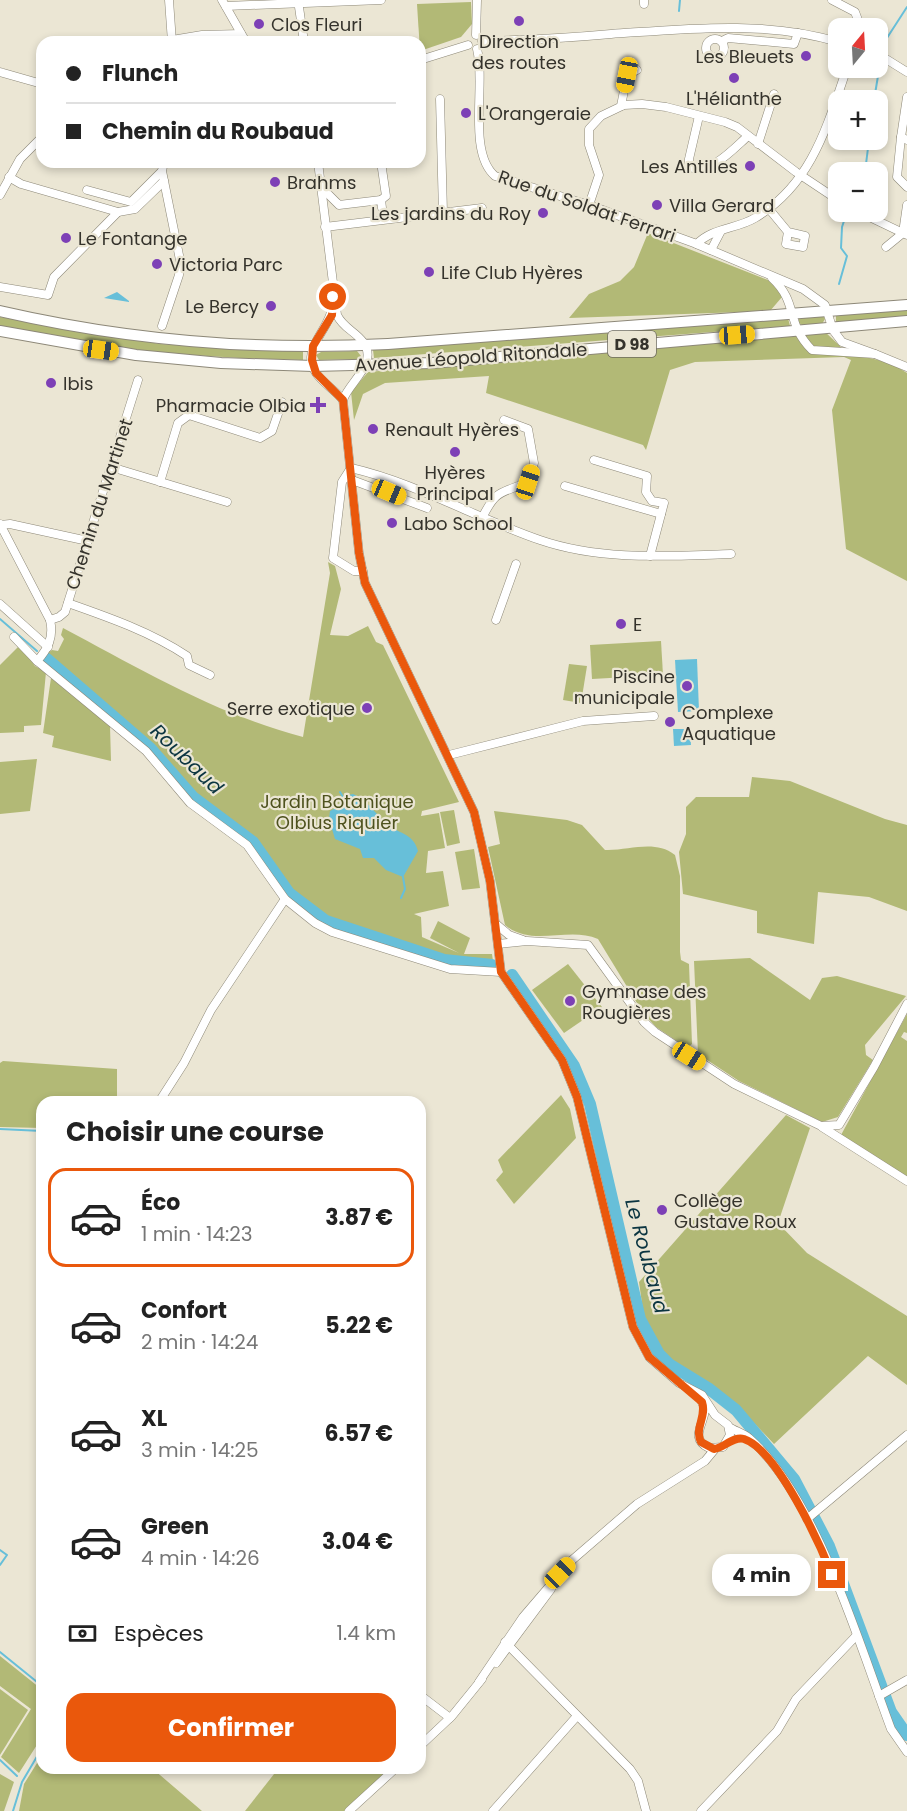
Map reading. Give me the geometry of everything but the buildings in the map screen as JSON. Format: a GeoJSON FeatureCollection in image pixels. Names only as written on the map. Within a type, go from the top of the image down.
{"type":"FeatureCollection","features":[{"type":"Feature","properties":{"kind":"highway","name":"Avenue Léopold Ritondale"},"geometry":{"type":"LineString","coordinates":[[0,311],[74,325],[168,338],[313,346],[365,345],[907,305]]}},
{"type":"Feature","properties":{"kind":"highway","name":"Avenue Léopold Ritondale"},"geometry":{"type":"LineString","coordinates":[[0,331],[136,355],[221,363],[313,366],[432,363],[907,321]]}},
{"type":"Feature","properties":{"kind":"street"},"geometry":{"type":"LineString","coordinates":[[169,0],[172,36]]}},
{"type":"Feature","properties":{"kind":"street"},"geometry":{"type":"LineString","coordinates":[[197,36],[241,34],[224,3],[381,0]]}},
{"type":"Feature","properties":{"kind":"street"},"geometry":{"type":"LineString","coordinates":[[477,0],[476,35],[482,41],[559,38],[678,28],[728,39],[794,44],[798,33]]}},
{"type":"Feature","properties":{"kind":"street"},"geometry":{"type":"LineString","coordinates":[[832,0],[855,12],[857,18]]}},
{"type":"Feature","properties":{"kind":"street"},"geometry":{"type":"LineString","coordinates":[[298,1],[302,36]]}},
{"type":"Feature","properties":{"kind":"street"},"geometry":{"type":"LineString","coordinates":[[717,36],[798,33],[828,40]]}},
{"type":"Feature","properties":{"kind":"street"},"geometry":{"type":"LineString","coordinates":[[468,45],[469,37],[476,35]]}},
{"type":"Feature","properties":{"kind":"street"},"geometry":{"type":"LineString","coordinates":[[426,58],[468,45],[477,49],[482,41]]}},
{"type":"Feature","properties":{"kind":"street","name":"Rue du Soldat Ferrari"},"geometry":{"type":"LineString","coordinates":[[477,49],[481,149],[486,167],[495,176],[589,205],[697,244],[809,292],[829,311]]}},
{"type":"Feature","properties":{"kind":"street"},"geometry":{"type":"LineString","coordinates":[[888,60],[907,72]]}},
{"type":"Feature","properties":{"kind":"street"},"geometry":{"type":"LineString","coordinates":[[621,106],[627,75],[637,70]]}},
{"type":"Feature","properties":{"kind":"street"},"geometry":{"type":"LineString","coordinates":[[0,72],[36,82]]}},
{"type":"Feature","properties":{"kind":"street"},"geometry":{"type":"LineString","coordinates":[[697,244],[705,235],[739,226],[769,209],[802,177],[824,135],[844,78]]}},
{"type":"Feature","properties":{"kind":"street"},"geometry":{"type":"LineString","coordinates":[[758,144],[774,94]]}},
{"type":"Feature","properties":{"kind":"street"},"geometry":{"type":"LineString","coordinates":[[907,97],[904,138],[897,177],[907,187]]}},
{"type":"Feature","properties":{"kind":"street"},"geometry":{"type":"LineString","coordinates":[[440,99],[443,213]]}},
{"type":"Feature","properties":{"kind":"street"},"geometry":{"type":"LineString","coordinates":[[589,205],[599,175],[589,145],[589,129],[602,116],[621,106],[642,104],[660,105],[737,127],[802,177],[828,194]]}},
{"type":"Feature","properties":{"kind":"street"},"geometry":{"type":"LineString","coordinates":[[699,116],[689,167],[695,169],[711,165],[748,136]]}},
{"type":"Feature","properties":{"kind":"street"},"geometry":{"type":"LineString","coordinates":[[0,195],[27,150],[36,142]]}},
{"type":"Feature","properties":{"kind":"street"},"geometry":{"type":"LineString","coordinates":[[162,326],[179,275],[180,260],[163,168]]}},
{"type":"Feature","properties":{"kind":"street"},"geometry":{"type":"LineString","coordinates":[[319,168],[333,297],[339,320],[365,345],[365,365],[343,400]]}},
{"type":"Feature","properties":{"kind":"street"},"geometry":{"type":"LineString","coordinates":[[326,192],[339,205],[382,209],[386,196],[382,168]]}},
{"type":"Feature","properties":{"kind":"street"},"geometry":{"type":"LineString","coordinates":[[87,190],[131,202],[162,171]]}},
{"type":"Feature","properties":{"kind":"street"},"geometry":{"type":"LineString","coordinates":[[9,177],[21,184],[118,212],[135,209],[164,181]]}},
{"type":"Feature","properties":{"kind":"street"},"geometry":{"type":"LineString","coordinates":[[905,234],[907,205]]}},
{"type":"Feature","properties":{"kind":"street"},"geometry":{"type":"LineString","coordinates":[[325,227],[482,208]]}},
{"type":"Feature","properties":{"kind":"street"},"geometry":{"type":"LineString","coordinates":[[769,209],[788,232]]}},
{"type":"Feature","properties":{"kind":"street"},"geometry":{"type":"LineString","coordinates":[[0,287],[48,295],[54,278],[118,212]]}},
{"type":"Feature","properties":{"kind":"street"},"geometry":{"type":"LineString","coordinates":[[880,222],[905,234]]}},
{"type":"Feature","properties":{"kind":"street"},"geometry":{"type":"LineString","coordinates":[[711,250],[721,231]]}},
{"type":"Feature","properties":{"kind":"street"},"geometry":{"type":"LineString","coordinates":[[886,247],[905,234]]}},
{"type":"Feature","properties":{"kind":"street","name":"Rue du Soldat Ferrari"},"geometry":{"type":"LineString","coordinates":[[766,273],[787,295],[796,330]]}},
{"type":"Feature","properties":{"kind":"street"},"geometry":{"type":"LineString","coordinates":[[333,297],[330,321],[313,346],[313,366],[316,373],[343,400],[363,572],[370,595],[468,798],[480,833],[496,924],[501,972],[562,1060],[577,1097],[628,1309],[640,1342],[649,1357],[663,1371],[702,1395],[719,1418],[748,1437],[785,1481],[808,1518],[891,1729],[907,1752]]}},
{"type":"Feature","properties":{"kind":"street"},"geometry":{"type":"LineString","coordinates":[[829,311],[832,327],[842,342],[907,367]]}},
{"type":"Feature","properties":{"kind":"street"},"geometry":{"type":"LineString","coordinates":[[796,330],[812,350],[875,354]]}},
{"type":"Feature","properties":{"kind":"street","name":"Chemin du Martinet"},"geometry":{"type":"LineString","coordinates":[[50,620],[59,617],[68,603],[138,380]]}},
{"type":"Feature","properties":{"kind":"street"},"geometry":{"type":"LineString","coordinates":[[160,482],[178,423],[189,415],[260,438],[272,431],[282,402]]}},
{"type":"Feature","properties":{"kind":"street"},"geometry":{"type":"LineString","coordinates":[[482,518],[491,500],[499,492],[528,482],[534,463],[528,429],[504,420]]}},
{"type":"Feature","properties":{"kind":"street"},"geometry":{"type":"LineString","coordinates":[[594,460],[646,476],[646,492],[652,501],[664,503],[650,556]]}},
{"type":"Feature","properties":{"kind":"street"},"geometry":{"type":"LineString","coordinates":[[111,467],[227,502]]}},
{"type":"Feature","properties":{"kind":"street"},"geometry":{"type":"LineString","coordinates":[[351,468],[394,481],[542,541],[584,551],[650,556],[731,554]]}},
{"type":"Feature","properties":{"kind":"street"},"geometry":{"type":"LineString","coordinates":[[351,468],[342,482],[333,558],[354,571],[363,572]]}},
{"type":"Feature","properties":{"kind":"street"},"geometry":{"type":"LineString","coordinates":[[352,480],[427,508]]}},
{"type":"Feature","properties":{"kind":"street"},"geometry":{"type":"LineString","coordinates":[[565,486],[661,514]]}},
{"type":"Feature","properties":{"kind":"street"},"geometry":{"type":"LineString","coordinates":[[37,661],[48,647],[52,631],[50,620],[0,524],[10,524],[88,541]]}},
{"type":"Feature","properties":{"kind":"street"},"geometry":{"type":"LineString","coordinates":[[496,620],[516,564]]}},
{"type":"Feature","properties":{"kind":"street"},"geometry":{"type":"LineString","coordinates":[[68,603],[124,623],[173,647],[186,656],[189,665],[210,675]]}},
{"type":"Feature","properties":{"kind":"street"},"geometry":{"type":"LineString","coordinates":[[0,604],[48,647]]}},
{"type":"Feature","properties":{"kind":"street"},"geometry":{"type":"LineString","coordinates":[[14,638],[37,661],[146,751],[190,803],[247,845],[285,899],[315,923],[332,932],[450,969],[501,972]]}},
{"type":"Feature","properties":{"kind":"street"},"geometry":{"type":"LineString","coordinates":[[448,755],[583,721],[654,716]]}},
{"type":"Feature","properties":{"kind":"street"},"geometry":{"type":"LineString","coordinates":[[163,1096],[184,1063],[211,1010],[285,899]]}},
{"type":"Feature","properties":{"kind":"street"},"geometry":{"type":"LineString","coordinates":[[496,924],[509,935],[527,942]]}},
{"type":"Feature","properties":{"kind":"street"},"geometry":{"type":"LineString","coordinates":[[498,941],[509,935]]}},
{"type":"Feature","properties":{"kind":"street"},"geometry":{"type":"LineString","coordinates":[[498,941],[588,945],[644,1022],[655,1032],[735,1084],[821,1126],[907,1181]]}},
{"type":"Feature","properties":{"kind":"street"},"geometry":{"type":"LineString","coordinates":[[821,1126],[839,1125],[874,1067],[907,1004]]}},
{"type":"Feature","properties":{"kind":"street"},"geometry":{"type":"LineString","coordinates":[[689,1389],[702,1402],[705,1413],[698,1432],[702,1444],[701,1459],[691,1469]]}},
{"type":"Feature","properties":{"kind":"street"},"geometry":{"type":"LineString","coordinates":[[701,1423],[710,1417],[719,1418]]}},
{"type":"Feature","properties":{"kind":"street"},"geometry":{"type":"LineString","coordinates":[[726,1443],[730,1435],[729,1426]]}},
{"type":"Feature","properties":{"kind":"street"},"geometry":{"type":"LineString","coordinates":[[808,1518],[907,1435]]}},
{"type":"Feature","properties":{"kind":"street"},"geometry":{"type":"LineString","coordinates":[[426,1740],[450,1718],[479,1682],[560,1573],[637,1504],[710,1458],[715,1449],[726,1443],[742,1439],[756,1446]]}},
{"type":"Feature","properties":{"kind":"street"},"geometry":{"type":"LineString","coordinates":[[702,1444],[715,1449]]}},
{"type":"Feature","properties":{"kind":"street"},"geometry":{"type":"LineString","coordinates":[[701,1811],[777,1731],[796,1699],[856,1636]]}},
{"type":"Feature","properties":{"kind":"street"},"geometry":{"type":"LineString","coordinates":[[508,1644],[630,1769],[638,1781],[646,1811]]}},
{"type":"Feature","properties":{"kind":"street"},"geometry":{"type":"LineString","coordinates":[[879,1696],[907,1680]]}},
{"type":"Feature","properties":{"kind":"street"},"geometry":{"type":"LineString","coordinates":[[426,1700],[450,1718]]}},
{"type":"Feature","properties":{"kind":"street"},"geometry":{"type":"LineString","coordinates":[[493,1811],[577,1716]]}},
{"type":"Feature","properties":{"kind":"street"},"geometry":{"type":"LineString","coordinates":[[349,1811],[389,1774]]}},
{"type":"Feature","properties":{"kind":"green space"},"geometry":{"type":"Polygon","coordinates":[[[471,2],[472,24],[461,37],[426,49],[426,36],[419,36],[417,4],[471,2]]]}},
{"type":"Feature","properties":{"kind":"green space"},"geometry":{"type":"Polygon","coordinates":[[[648,233],[768,280],[781,289],[782,297],[770,311],[569,318],[589,294],[620,281],[634,267],[648,233]]]}},
{"type":"Feature","properties":{"kind":"green space"},"geometry":{"type":"Polygon","coordinates":[[[907,308],[907,317],[836,323],[836,314],[907,308]]]}},
{"type":"Feature","properties":{"kind":"green space"},"geometry":{"type":"Polygon","coordinates":[[[823,316],[825,319],[822,324],[802,325],[799,323],[799,318],[823,316]]]}},
{"type":"Feature","properties":{"kind":"green space"},"geometry":{"type":"Polygon","coordinates":[[[0,317],[160,344],[303,351],[303,360],[189,355],[113,347],[0,326],[0,317]]]}},
{"type":"Feature","properties":{"kind":"green space"},"geometry":{"type":"Polygon","coordinates":[[[788,318],[790,326],[374,358],[373,350],[788,318]]]}},
{"type":"Feature","properties":{"kind":"green space"},"geometry":{"type":"Polygon","coordinates":[[[824,331],[845,354],[885,362],[907,373],[907,581],[846,549],[832,410],[851,360],[844,357],[695,362],[670,370],[646,450],[643,445],[486,393],[489,376],[385,383],[363,394],[354,420],[351,392],[368,372],[824,331]]]}},
{"type":"Feature","properties":{"kind":"green space"},"geometry":{"type":"Polygon","coordinates":[[[357,351],[361,356],[357,359],[319,360],[316,355],[321,352],[357,351]]]}},
{"type":"Feature","properties":{"kind":"green space","name":"Jardin Botanique Olbius Riquier"},"geometry":{"type":"Polygon","coordinates":[[[328,562],[335,566],[341,589],[330,635],[348,636],[368,626],[376,642],[383,645],[459,802],[422,811],[421,816],[439,813],[445,848],[428,851],[426,873],[443,871],[449,906],[414,914],[421,917],[422,937],[459,953],[430,938],[438,921],[470,938],[464,954],[492,954],[493,961],[449,957],[333,921],[294,891],[248,832],[196,794],[153,744],[46,654],[52,650],[58,651],[64,639],[61,635],[63,628],[210,704],[271,728],[303,737],[330,573],[328,562]]]}},
{"type":"Feature","properties":{"kind":"green space"},"geometry":{"type":"Polygon","coordinates":[[[661,641],[663,675],[592,679],[590,645],[661,641]]]}},
{"type":"Feature","properties":{"kind":"green space"},"geometry":{"type":"Polygon","coordinates":[[[20,645],[35,666],[46,672],[41,725],[24,726],[24,732],[0,733],[0,665],[20,645]]]}},
{"type":"Feature","properties":{"kind":"green space"},"geometry":{"type":"Polygon","coordinates":[[[569,664],[587,666],[581,703],[563,700],[569,664]]]}},
{"type":"Feature","properties":{"kind":"green space"},"geometry":{"type":"Polygon","coordinates":[[[51,678],[110,726],[111,761],[52,747],[54,736],[43,733],[51,678]]]}},
{"type":"Feature","properties":{"kind":"green space"},"geometry":{"type":"Polygon","coordinates":[[[37,759],[30,811],[0,814],[0,762],[37,759]]]}},
{"type":"Feature","properties":{"kind":"green space"},"geometry":{"type":"Polygon","coordinates":[[[752,777],[790,781],[885,819],[907,825],[907,911],[869,897],[818,892],[814,944],[757,933],[757,911],[683,894],[679,852],[686,834],[686,807],[696,797],[749,797],[752,777]]]}},
{"type":"Feature","properties":{"kind":"green space"},"geometry":{"type":"Polygon","coordinates":[[[454,810],[460,843],[447,846],[440,812],[454,810]]]}},
{"type":"Feature","properties":{"kind":"green space"},"geometry":{"type":"Polygon","coordinates":[[[494,811],[567,820],[582,825],[605,850],[650,847],[667,850],[675,855],[680,876],[681,960],[689,964],[692,1044],[687,1048],[656,1027],[643,1013],[598,939],[575,935],[527,935],[516,932],[505,925],[488,847],[500,844],[494,811]]]}},
{"type":"Feature","properties":{"kind":"green space"},"geometry":{"type":"Polygon","coordinates":[[[474,849],[480,888],[462,890],[455,852],[474,849]]]}},
{"type":"Feature","properties":{"kind":"green space"},"geometry":{"type":"Polygon","coordinates":[[[750,958],[810,1000],[822,978],[837,976],[906,996],[865,1045],[866,1055],[873,1060],[838,1117],[822,1122],[739,1081],[698,1054],[694,961],[750,958]]]}},
{"type":"Feature","properties":{"kind":"green space","name":"Gymnase des Rougières"},"geometry":{"type":"Polygon","coordinates":[[[568,964],[602,1007],[564,1033],[532,990],[568,964]]]}},
{"type":"Feature","properties":{"kind":"green space"},"geometry":{"type":"Polygon","coordinates":[[[907,1014],[907,1033],[904,1032],[901,1037],[907,1041],[907,1179],[841,1135],[907,1014]]]}},
{"type":"Feature","properties":{"kind":"green space"},"geometry":{"type":"Polygon","coordinates":[[[3,1061],[117,1069],[117,1096],[36,1096],[36,1128],[0,1127],[0,1063],[3,1061]]]}},
{"type":"Feature","properties":{"kind":"green space"},"geometry":{"type":"Polygon","coordinates":[[[561,1095],[570,1109],[576,1138],[514,1204],[496,1180],[503,1172],[498,1160],[561,1095]]]}},
{"type":"Feature","properties":{"kind":"green space"},"geometry":{"type":"Polygon","coordinates":[[[786,1115],[810,1128],[778,1223],[807,1253],[907,1316],[907,1385],[868,1356],[774,1444],[736,1404],[673,1364],[663,1352],[644,1318],[639,1282],[786,1115]]]}},
{"type":"Feature","properties":{"kind":"green space"},"geometry":{"type":"Polygon","coordinates":[[[0,1656],[36,1685],[36,1746],[19,1773],[1,1757],[31,1709],[0,1686],[0,1656]]]}},
{"type":"Feature","properties":{"kind":"green space"},"geometry":{"type":"Polygon","coordinates":[[[0,1689],[28,1710],[0,1755],[0,1689]]]}},
{"type":"Feature","properties":{"kind":"green space"},"geometry":{"type":"Polygon","coordinates":[[[36,1765],[36,1774],[159,1774],[202,1811],[19,1811],[24,1784],[36,1765]]]}},
{"type":"Feature","properties":{"kind":"green space"},"geometry":{"type":"Polygon","coordinates":[[[0,1774],[14,1782],[4,1811],[0,1811],[0,1774]]]}},
{"type":"Feature","properties":{"kind":"green space"},"geometry":{"type":"Polygon","coordinates":[[[274,1774],[384,1774],[344,1811],[245,1811],[274,1774]]]}},
{"type":"Feature","properties":{"kind":"water"},"geometry":{"type":"Polygon","coordinates":[[[117,292],[129,301],[129,302],[104,298],[117,292]]]}},
{"type":"Feature","properties":{"kind":"water","name":"Piscine municipale"},"geometry":{"type":"Polygon","coordinates":[[[697,659],[699,711],[678,712],[675,660],[697,659]]]}},
{"type":"Feature","properties":{"kind":"water"},"geometry":{"type":"Polygon","coordinates":[[[673,729],[690,729],[691,745],[674,746],[673,729]]]}},
{"type":"Feature","properties":{"kind":"water"},"geometry":{"type":"Polygon","coordinates":[[[353,794],[367,803],[390,827],[409,837],[416,845],[418,851],[403,877],[386,870],[374,858],[363,858],[360,849],[335,839],[329,819],[330,811],[338,807],[344,796],[353,794]]]}},
{"type":"Feature","properties":{"kind":"waterway"},"geometry":{"type":"LineString","coordinates":[[679,11],[680,0]]}},
{"type":"Feature","properties":{"kind":"waterway"},"geometry":{"type":"LineString","coordinates":[[888,36],[907,7]]}},
{"type":"Feature","properties":{"kind":"waterway"},"geometry":{"type":"LineString","coordinates":[[876,90],[878,78]]}},
{"type":"Feature","properties":{"kind":"waterway"},"geometry":{"type":"LineString","coordinates":[[866,162],[868,150]]}},
{"type":"Feature","properties":{"kind":"waterway"},"geometry":{"type":"LineString","coordinates":[[839,284],[847,256],[841,248],[844,222]]}},
{"type":"Feature","properties":{"kind":"waterway","name":"Roubaud"},"geometry":{"type":"LineString","coordinates":[[0,619],[37,651]]}},
{"type":"Feature","properties":{"kind":"waterway","name":"Roubaud"},"geometry":{"type":"LineString","coordinates":[[47,659],[150,748],[193,797],[253,842],[289,893],[326,921],[444,960],[492,965]]}},
{"type":"Feature","properties":{"kind":"waterway"},"geometry":{"type":"LineString","coordinates":[[340,792],[343,797]]}},
{"type":"Feature","properties":{"kind":"waterway"},"geometry":{"type":"LineString","coordinates":[[401,898],[405,889],[403,877]]}},
{"type":"Feature","properties":{"kind":"waterway","name":"Le Roubaud"},"geometry":{"type":"LineString","coordinates":[[512,975],[574,1066],[590,1104],[640,1319],[659,1354],[669,1364],[708,1388],[736,1410],[794,1479],[829,1546],[891,1712],[907,1735]]}},
{"type":"Feature","properties":{"kind":"waterway"},"geometry":{"type":"LineString","coordinates":[[0,1129],[36,1131]]}},
{"type":"Feature","properties":{"kind":"waterway"},"geometry":{"type":"LineString","coordinates":[[0,1550],[7,1555],[0,1565]]}},
{"type":"Feature","properties":{"kind":"waterway"},"geometry":{"type":"LineString","coordinates":[[0,1652],[36,1681]]}},
{"type":"Feature","properties":{"kind":"waterway"},"geometry":{"type":"LineString","coordinates":[[13,1811],[22,1782],[36,1758]]}},
{"type":"Feature","properties":{"kind":"waterway"},"geometry":{"type":"LineString","coordinates":[[0,1760],[17,1776]]}},
{"type":"Feature","properties":{"kind":"place","name":"Direction des routes"},"geometry":{"type":"Point","coordinates":[519,21]}},
{"type":"Feature","properties":{"kind":"place","name":"Clos Fleuri"},"geometry":{"type":"Point","coordinates":[259,24]}},
{"type":"Feature","properties":{"kind":"place","name":"Les Bleuets"},"geometry":{"type":"Point","coordinates":[806,56]}},
{"type":"Feature","properties":{"kind":"place","name":"L'Hélianthe"},"geometry":{"type":"Point","coordinates":[734,78]}},
{"type":"Feature","properties":{"kind":"place","name":"L'Orangeraie"},"geometry":{"type":"Point","coordinates":[466,113]}},
{"type":"Feature","properties":{"kind":"place","name":"Les Antilles"},"geometry":{"type":"Point","coordinates":[750,166]}},
{"type":"Feature","properties":{"kind":"place","name":"Brahms"},"geometry":{"type":"Point","coordinates":[275,182]}},
{"type":"Feature","properties":{"kind":"place","name":"Villa Gerard"},"geometry":{"type":"Point","coordinates":[657,205]}},
{"type":"Feature","properties":{"kind":"place","name":"Les jardins du Roy"},"geometry":{"type":"Point","coordinates":[543,213]}},
{"type":"Feature","properties":{"kind":"place","name":"Le Fontange"},"geometry":{"type":"Point","coordinates":[66,238]}},
{"type":"Feature","properties":{"kind":"place","name":"Victoria Parc"},"geometry":{"type":"Point","coordinates":[157,264]}},
{"type":"Feature","properties":{"kind":"place","name":"Life Club Hyères"},"geometry":{"type":"Point","coordinates":[429,272]}},
{"type":"Feature","properties":{"kind":"place","name":"Le Bercy"},"geometry":{"type":"Point","coordinates":[271,306]}},
{"type":"Feature","properties":{"kind":"place","name":"Ibis"},"geometry":{"type":"Point","coordinates":[51,383]}},
{"type":"Feature","properties":{"kind":"place","name":"Pharmacie Olbia"},"geometry":{"type":"Point","coordinates":[318,405]}},
{"type":"Feature","properties":{"kind":"place","name":"Renault Hyères"},"geometry":{"type":"Point","coordinates":[373,429]}},
{"type":"Feature","properties":{"kind":"place","name":"Hyères Principal"},"geometry":{"type":"Point","coordinates":[455,452]}},
{"type":"Feature","properties":{"kind":"place","name":"Labo School"},"geometry":{"type":"Point","coordinates":[392,523]}},
{"type":"Feature","properties":{"kind":"place","name":"E"},"geometry":{"type":"Point","coordinates":[621,624]}},
{"type":"Feature","properties":{"kind":"place","name":"Piscine municipale"},"geometry":{"type":"Point","coordinates":[687,686]}},
{"type":"Feature","properties":{"kind":"place","name":"Serre exotique"},"geometry":{"type":"Point","coordinates":[367,708]}},
{"type":"Feature","properties":{"kind":"place","name":"Complexe Aquatique"},"geometry":{"type":"Point","coordinates":[670,722]}},
{"type":"Feature","properties":{"kind":"place","name":"Gymnase des Rougières"},"geometry":{"type":"Point","coordinates":[570,1001]}},
{"type":"Feature","properties":{"kind":"place","name":"Collège Gustave Roux"},"geometry":{"type":"Point","coordinates":[662,1210]}},
{"type":"Feature","properties":{"kind":"route"},"geometry":{"type":"LineString","coordinates":[[333,297],[332,315],[313,346],[312,360],[316,373],[343,400],[359,553],[365,583],[474,812],[486,856],[501,972],[562,1060],[577,1097],[633,1327],[649,1357],[663,1371],[700,1398],[705,1409],[698,1437],[704,1446],[718,1449],[734,1440],[744,1440],[756,1446],[785,1481],[807,1519],[832,1575]]}}]}
